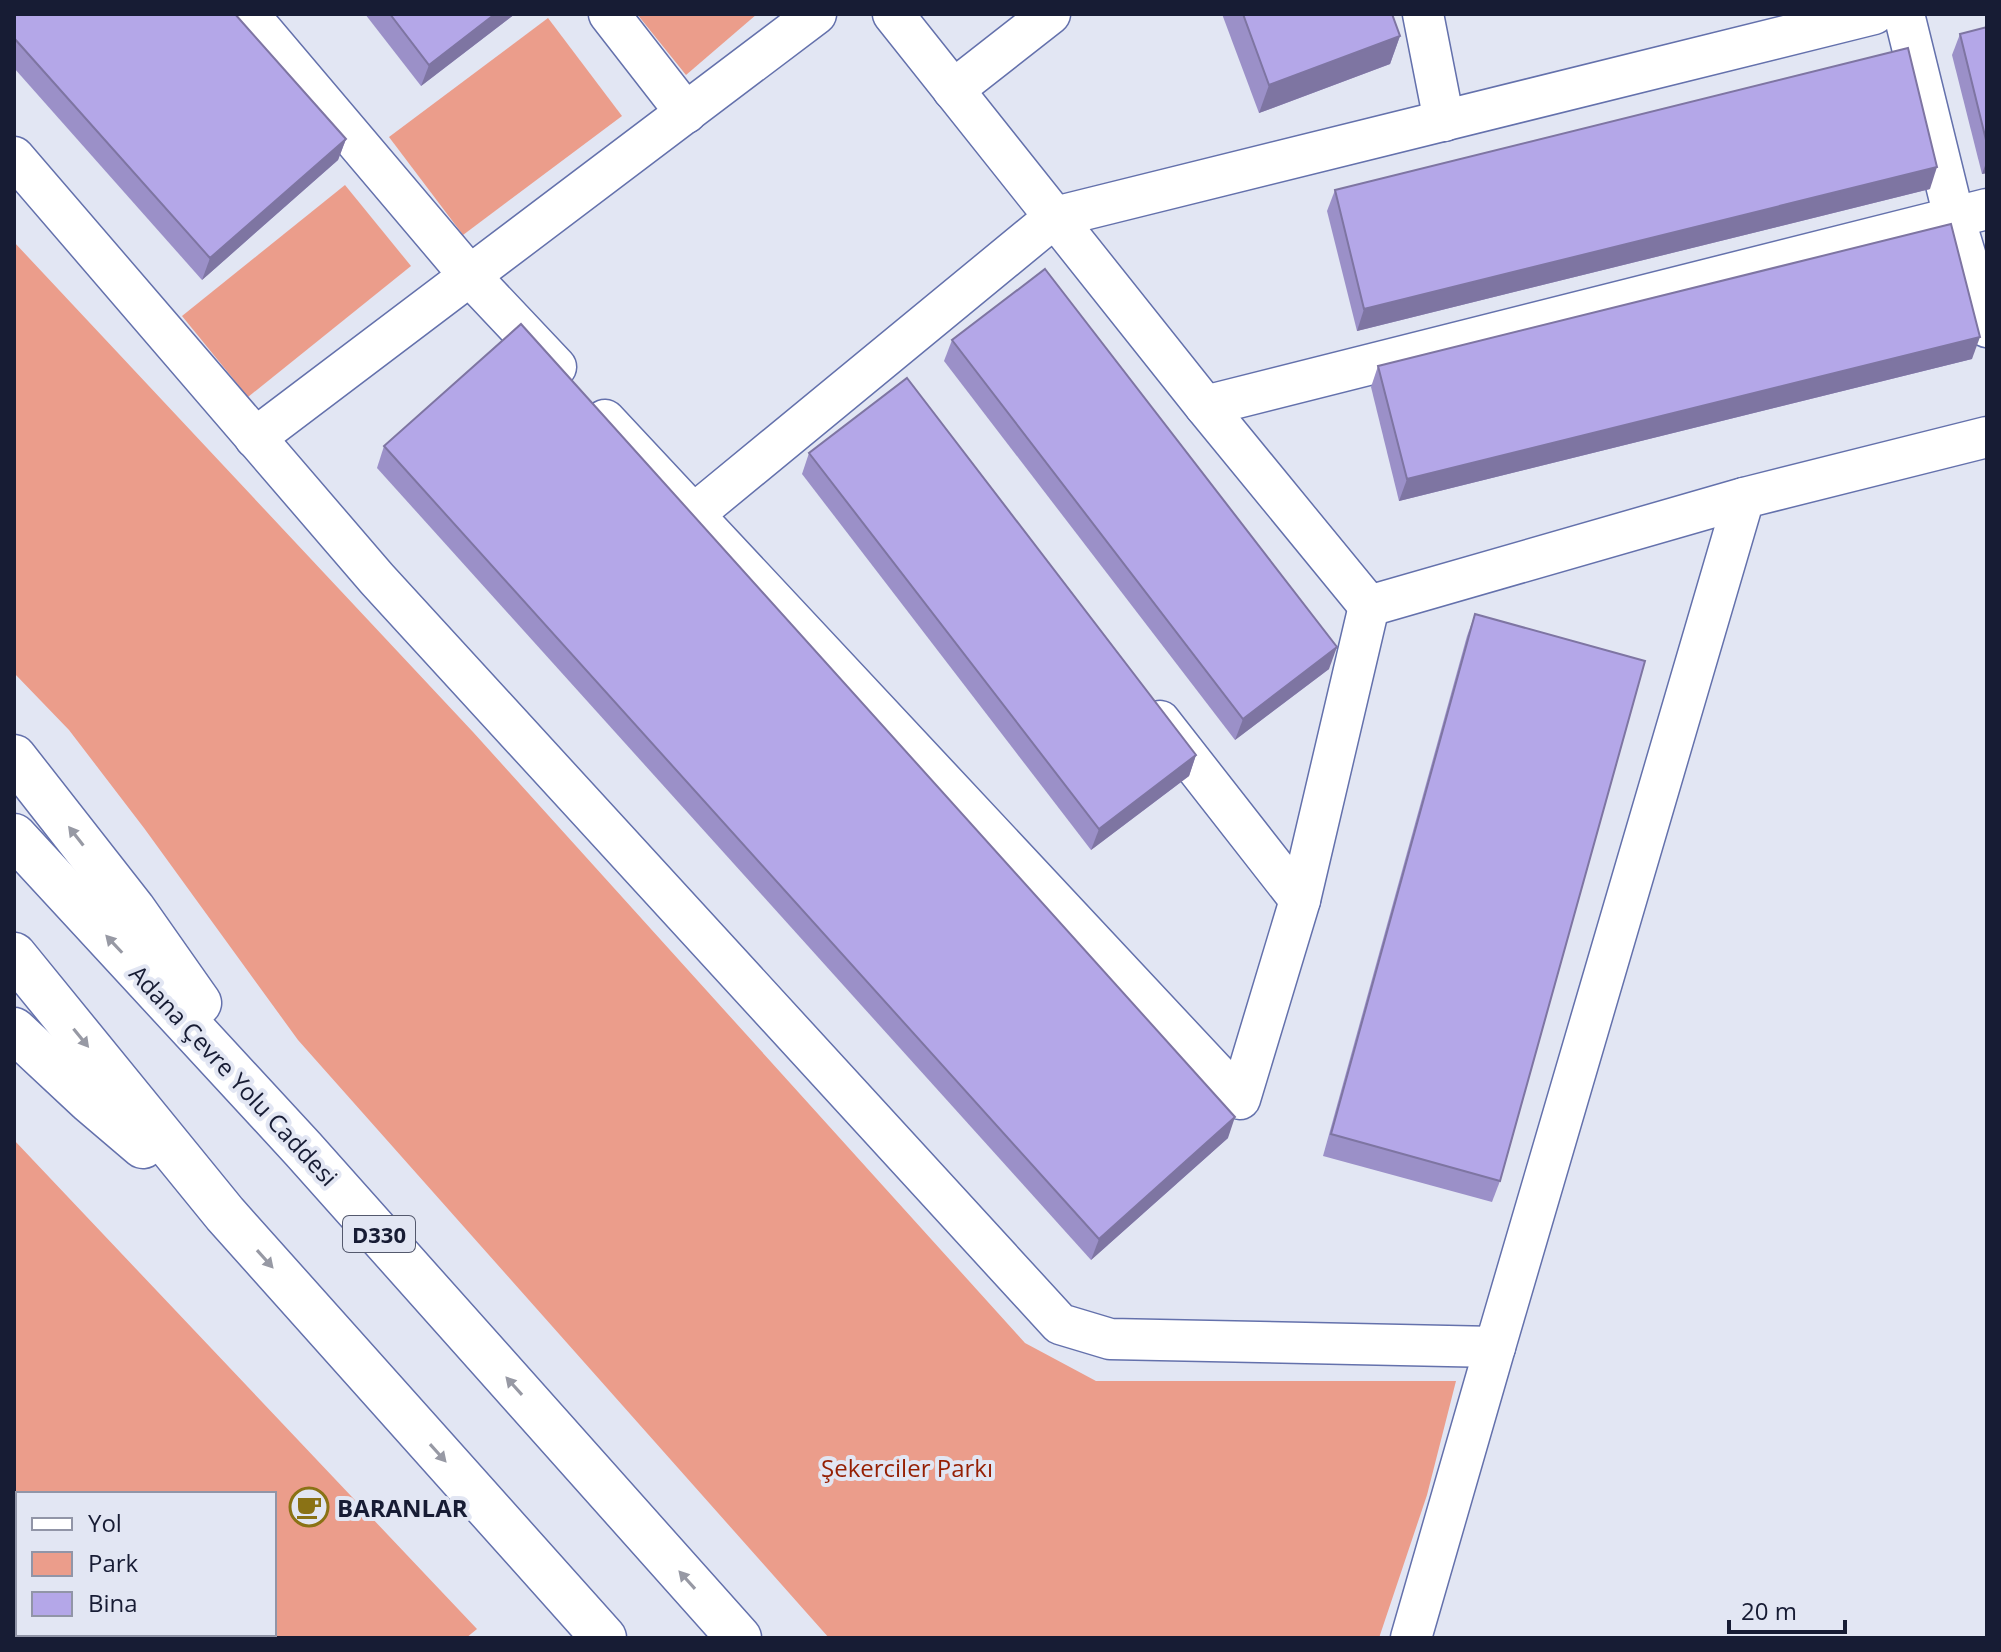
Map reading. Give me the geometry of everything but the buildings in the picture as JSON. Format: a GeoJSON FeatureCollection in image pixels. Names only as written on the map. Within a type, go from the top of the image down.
{"type":"FeatureCollection","features":[{"type":"Feature","properties":{"kind":"highway"},"geometry":{"type":"LineString","coordinates":[[14,757],[133,909],[303,1149]]}},
{"type":"Feature","properties":{"kind":"highway","name":"Adana Çevre Yolu Caddesi"},"geometry":{"type":"LineString","coordinates":[[14,836],[303,1149],[739,1638]]}},
{"type":"Feature","properties":{"kind":"highway"},"geometry":{"type":"LineString","coordinates":[[14,955],[225,1214],[604,1638]]}},
{"type":"Feature","properties":{"kind":"highway"},"geometry":{"type":"LineString","coordinates":[[14,1030],[89,1100],[225,1214]]}},
{"type":"Feature","properties":{"kind":"street"},"geometry":{"type":"LineString","coordinates":[[248,14],[470,276],[1240,1099],[1300,900],[1369,606]]}},
{"type":"Feature","properties":{"kind":"street"},"geometry":{"type":"LineString","coordinates":[[609,14],[686,113]]}},
{"type":"Feature","properties":{"kind":"street"},"geometry":{"type":"LineString","coordinates":[[255,438],[816,14]]}},
{"type":"Feature","properties":{"kind":"street"},"geometry":{"type":"LineString","coordinates":[[893,14],[1205,406],[1369,606]]}},
{"type":"Feature","properties":{"kind":"street"},"geometry":{"type":"LineString","coordinates":[[953,90],[1050,14]]}},
{"type":"Feature","properties":{"kind":"street"},"geometry":{"type":"LineString","coordinates":[[1423,14],[1444,121]]}},
{"type":"Feature","properties":{"kind":"street"},"geometry":{"type":"LineString","coordinates":[[694,514],[890,374],[1055,217],[1874,14]]}},
{"type":"Feature","properties":{"kind":"street"},"geometry":{"type":"LineString","coordinates":[[1904,14],[1970,213],[1987,327]]}},
{"type":"Feature","properties":{"kind":"street"},"geometry":{"type":"LineString","coordinates":[[14,157],[377,579],[1060,1324],[1110,1339],[1495,1347]]}},
{"type":"Feature","properties":{"kind":"street"},"geometry":{"type":"LineString","coordinates":[[1205,406],[1970,213]]}},
{"type":"Feature","properties":{"kind":"street"},"geometry":{"type":"LineString","coordinates":[[1369,606],[1744,498],[1987,437]]}},
{"type":"Feature","properties":{"kind":"street"},"geometry":{"type":"LineString","coordinates":[[1411,1638],[1744,498]]}},
{"type":"Feature","properties":{"kind":"street"},"geometry":{"type":"LineString","coordinates":[[1134,687],[1300,900]]}},
{"type":"Feature","properties":{"kind":"green space"},"geometry":{"type":"Polygon","coordinates":[[[637,14],[757,14],[686,75],[637,14]]]}},
{"type":"Feature","properties":{"kind":"green space"},"geometry":{"type":"Polygon","coordinates":[[[548,18],[622,116],[463,235],[389,137],[548,18]]]}},
{"type":"Feature","properties":{"kind":"green space"},"geometry":{"type":"Polygon","coordinates":[[[345,185],[411,266],[248,397],[182,316],[345,185]]]}},
{"type":"Feature","properties":{"kind":"green space","name":"Şekerciler Parkı"},"geometry":{"type":"Polygon","coordinates":[[[14,242],[473,732],[1025,1343],[1096,1381],[1456,1381],[1427,1495],[1379,1638],[829,1638],[298,1040],[69,730],[14,673],[14,242]]]}},
{"type":"Feature","properties":{"kind":"green space"},"geometry":{"type":"Polygon","coordinates":[[[14,1140],[477,1629],[466,1638],[14,1638],[14,1140]]]}},
{"type":"Feature","properties":{"kind":"place","name":"BARANLAR"},"geometry":{"type":"Point","coordinates":[309,1507]}}]}
